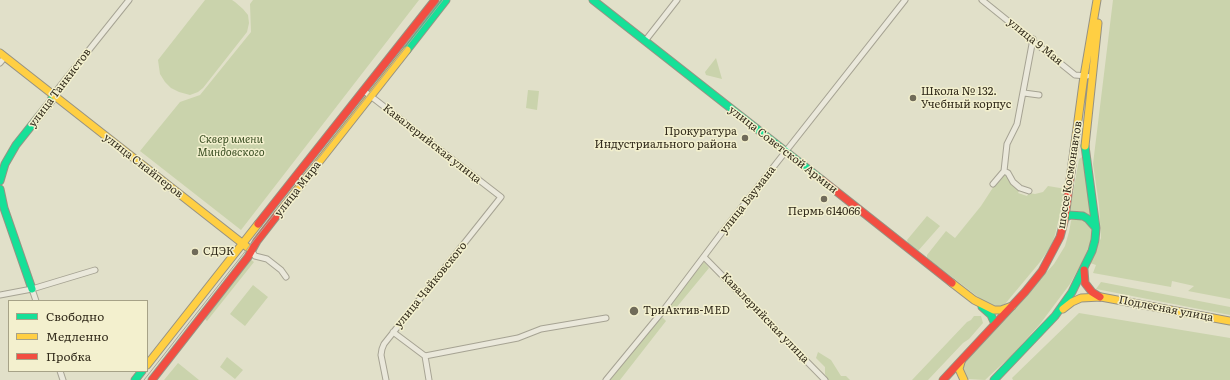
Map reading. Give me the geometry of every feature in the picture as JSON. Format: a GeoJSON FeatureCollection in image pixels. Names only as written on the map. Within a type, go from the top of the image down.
{"type":"FeatureCollection","features":[{"type":"Feature","properties":{"kind":"main road","name":"улица Мира"},"geometry":{"type":"LineString","coordinates":[[148,364],[435,0]]}},
{"type":"Feature","properties":{"kind":"main road","name":"улица Мира"},"geometry":{"type":"LineString","coordinates":[[152,380],[248,257],[250,250],[446,0]]}},
{"type":"Feature","properties":{"kind":"main road","name":"улица Советской Армии"},"geometry":{"type":"LineString","coordinates":[[592,0],[974,300],[991,315],[995,324]]}},
{"type":"Feature","properties":{"kind":"main road","name":"шоссе Космонавтов"},"geometry":{"type":"LineString","coordinates":[[994,380],[1055,316],[1072,292],[1084,270],[1096,240],[1096,228],[1084,147],[1088,77],[1097,0]]}},
{"type":"Feature","properties":{"kind":"main road","name":"шоссе Космонавтов"},"geometry":{"type":"LineString","coordinates":[[943,380],[1012,306],[1042,271],[1060,237],[1065,218],[1102,0]]}},
{"type":"Feature","properties":{"kind":"main road","name":"улица Снайперов"},"geometry":{"type":"LineString","coordinates":[[2,58],[53,95],[250,250]]}},
{"type":"Feature","properties":{"kind":"main road","name":"улица Танкистов"},"geometry":{"type":"LineString","coordinates":[[0,181],[5,164],[13,149],[52,99],[53,95]]}},
{"type":"Feature","properties":{"kind":"main road"},"geometry":{"type":"LineString","coordinates":[[0,188],[4,208],[32,290]]}},
{"type":"Feature","properties":{"kind":"main road"},"geometry":{"type":"LineString","coordinates":[[1065,218],[1070,214],[1083,216],[1096,228]]}},
{"type":"Feature","properties":{"kind":"main road"},"geometry":{"type":"LineString","coordinates":[[1084,270],[1085,283],[1092,292],[1101,297]]}},
{"type":"Feature","properties":{"kind":"main road","name":"Подлесная улица"},"geometry":{"type":"LineString","coordinates":[[1055,316],[1077,299],[1084,297],[1101,297],[1230,321]]}},
{"type":"Feature","properties":{"kind":"main road","name":"улица Советской Армии"},"geometry":{"type":"LineString","coordinates":[[974,300],[994,310],[1001,310],[1012,306]]}},
{"type":"Feature","properties":{"kind":"main road"},"geometry":{"type":"LineString","coordinates":[[961,361],[959,369],[964,380]]}},
{"type":"Feature","properties":{"kind":"main road"},"geometry":{"type":"LineString","coordinates":[[135,380],[141,372]]}},
{"type":"Feature","properties":{"kind":"street","name":"улица Танкистов"},"geometry":{"type":"LineString","coordinates":[[53,95],[129,0]]}},
{"type":"Feature","properties":{"kind":"street"},"geometry":{"type":"LineString","coordinates":[[645,41],[677,0]]}},
{"type":"Feature","properties":{"kind":"street","name":"улица Баумана"},"geometry":{"type":"LineString","coordinates":[[606,380],[662,312],[704,256],[905,0]]}},
{"type":"Feature","properties":{"kind":"street","name":"улица 9 Мая"},"geometry":{"type":"LineString","coordinates":[[982,0],[1033,39],[1075,75],[1088,77]]}},
{"type":"Feature","properties":{"kind":"street"},"geometry":{"type":"LineString","coordinates":[[992,184],[1004,172],[1006,144],[1017,124],[1033,39]]}},
{"type":"Feature","properties":{"kind":"street","name":"Кавалерийская улица"},"geometry":{"type":"LineString","coordinates":[[364,91],[501,197]]}},
{"type":"Feature","properties":{"kind":"street"},"geometry":{"type":"LineString","coordinates":[[1024,93],[1039,95]]}},
{"type":"Feature","properties":{"kind":"street"},"geometry":{"type":"LineString","coordinates":[[1004,172],[1008,173],[1013,182],[1020,188],[1029,191]]}},
{"type":"Feature","properties":{"kind":"street","name":"улица Чайковского"},"geometry":{"type":"LineString","coordinates":[[386,380],[381,352],[384,344],[501,197]]}},
{"type":"Feature","properties":{"kind":"street","name":"улица Снайперов"},"geometry":{"type":"LineString","coordinates":[[250,250],[255,256],[267,259],[281,270],[286,277]]}},
{"type":"Feature","properties":{"kind":"street","name":"Кавалерийская улица"},"geometry":{"type":"LineString","coordinates":[[704,256],[825,380]]}},
{"type":"Feature","properties":{"kind":"street"},"geometry":{"type":"LineString","coordinates":[[0,295],[32,290],[95,270]]}},
{"type":"Feature","properties":{"kind":"street"},"geometry":{"type":"LineString","coordinates":[[32,290],[36,300]]}},
{"type":"Feature","properties":{"kind":"street"},"geometry":{"type":"LineString","coordinates":[[425,356],[518,338],[541,329],[606,318]]}},
{"type":"Feature","properties":{"kind":"street"},"geometry":{"type":"LineString","coordinates":[[393,332],[425,356],[429,380]]}},
{"type":"Feature","properties":{"kind":"green space"},"geometry":{"type":"Polygon","coordinates":[[[205,0],[232,0],[248,15],[249,23],[247,32],[203,88],[190,95],[171,88],[165,82],[160,74],[158,60],[205,0]]]}},
{"type":"Feature","properties":{"kind":"green space","name":"Сквер имени Миндовского"},"geometry":{"type":"Polygon","coordinates":[[[253,0],[419,0],[241,230],[140,151],[180,102],[200,95],[251,32],[250,4],[253,0]]]}},
{"type":"Feature","properties":{"kind":"green space"},"geometry":{"type":"Polygon","coordinates":[[[1113,0],[1230,0],[1230,299],[1188,291],[1194,286],[1172,281],[1171,287],[1093,273],[1096,265],[1090,263],[1101,238],[1099,205],[1093,164],[1113,0]]]}},
{"type":"Feature","properties":{"kind":"green space"},"geometry":{"type":"Polygon","coordinates":[[[716,58],[722,79],[706,75],[705,72],[716,58]]]}},
{"type":"Feature","properties":{"kind":"green space"},"geometry":{"type":"Polygon","coordinates":[[[528,90],[539,91],[537,110],[526,108],[528,90]]]}},
{"type":"Feature","properties":{"kind":"green space"},"geometry":{"type":"Polygon","coordinates":[[[1082,157],[1092,216],[1084,212],[1070,210],[1079,159],[1082,157]]]}},
{"type":"Feature","properties":{"kind":"green space"},"geometry":{"type":"Polygon","coordinates":[[[1005,174],[1012,183],[1020,189],[1018,193],[1027,196],[1029,193],[1035,194],[1043,192],[1048,186],[1066,189],[1051,246],[1040,262],[1005,304],[997,307],[990,306],[927,258],[927,255],[946,231],[955,238],[981,206],[994,186],[1005,174]]]}},
{"type":"Feature","properties":{"kind":"green space"},"geometry":{"type":"Polygon","coordinates":[[[927,216],[940,226],[918,251],[908,243],[907,240],[927,216]]]}},
{"type":"Feature","properties":{"kind":"green space"},"geometry":{"type":"Polygon","coordinates":[[[1073,218],[1086,222],[1092,231],[1092,239],[1070,284],[1040,324],[1012,355],[985,380],[968,379],[965,376],[961,366],[1054,264],[1065,246],[1073,218]]]}},
{"type":"Feature","properties":{"kind":"green space"},"geometry":{"type":"Polygon","coordinates":[[[250,259],[254,262],[207,321],[204,318],[250,259]]]}},
{"type":"Feature","properties":{"kind":"green space"},"geometry":{"type":"Polygon","coordinates":[[[704,262],[709,268],[671,314],[667,311],[667,308],[704,262]]]}},
{"type":"Feature","properties":{"kind":"green space"},"geometry":{"type":"Polygon","coordinates":[[[1101,282],[1230,307],[1230,315],[1096,289],[1101,282]]]}},
{"type":"Feature","properties":{"kind":"green space"},"geometry":{"type":"Polygon","coordinates":[[[253,285],[268,297],[245,326],[230,314],[253,285]]]}},
{"type":"Feature","properties":{"kind":"green space"},"geometry":{"type":"Polygon","coordinates":[[[1079,313],[1230,338],[1230,380],[1013,380],[1012,378],[1079,313]]]}},
{"type":"Feature","properties":{"kind":"green space"},"geometry":{"type":"Polygon","coordinates":[[[974,316],[981,316],[983,323],[969,339],[963,343],[928,380],[912,380],[967,322],[974,316]]]}},
{"type":"Feature","properties":{"kind":"green space"},"geometry":{"type":"Polygon","coordinates":[[[659,317],[662,317],[666,321],[620,380],[610,380],[659,317]]]}},
{"type":"Feature","properties":{"kind":"green space"},"geometry":{"type":"Polygon","coordinates":[[[818,352],[831,360],[841,376],[846,376],[850,380],[828,380],[825,374],[825,367],[816,358],[818,352]]]}},
{"type":"Feature","properties":{"kind":"green space"},"geometry":{"type":"Polygon","coordinates":[[[227,357],[243,370],[235,379],[220,367],[227,357]]]}},
{"type":"Feature","properties":{"kind":"green space"},"geometry":{"type":"Polygon","coordinates":[[[178,363],[199,380],[164,380],[178,363]]]}},
{"type":"Feature","properties":{"kind":"tram line"},"geometry":{"type":"LineString","coordinates":[[144,380],[443,0]]}},
{"type":"Feature","properties":{"kind":"traffic: fast"},"geometry":{"type":"LineString","coordinates":[[407,50],[446,0]]}},
{"type":"Feature","properties":{"kind":"traffic: fast"},"geometry":{"type":"LineString","coordinates":[[593,0],[822,180]]}},
{"type":"Feature","properties":{"kind":"traffic: fast"},"geometry":{"type":"LineString","coordinates":[[0,181],[5,164],[16,145],[51,101],[53,95]]}},
{"type":"Feature","properties":{"kind":"traffic: fast"},"geometry":{"type":"LineString","coordinates":[[994,380],[1055,316],[1072,292],[1092,251],[1096,228],[1085,146]]}},
{"type":"Feature","properties":{"kind":"traffic: fast"},"geometry":{"type":"LineString","coordinates":[[0,189],[4,208],[32,289]]}},
{"type":"Feature","properties":{"kind":"traffic: fast"},"geometry":{"type":"LineString","coordinates":[[1065,218],[1070,215],[1083,216],[1095,227]]}},
{"type":"Feature","properties":{"kind":"traffic: fast"},"geometry":{"type":"LineString","coordinates":[[982,307],[991,315],[995,324]]}},
{"type":"Feature","properties":{"kind":"traffic: fast"},"geometry":{"type":"LineString","coordinates":[[135,380],[141,372]]}},
{"type":"Feature","properties":{"kind":"traffic: slow"},"geometry":{"type":"LineString","coordinates":[[1071,172],[1084,76],[1097,0]]}},
{"type":"Feature","properties":{"kind":"traffic: slow"},"geometry":{"type":"LineString","coordinates":[[1085,146],[1098,23]]}},
{"type":"Feature","properties":{"kind":"traffic: slow"},"geometry":{"type":"LineString","coordinates":[[278,214],[407,50]]}},
{"type":"Feature","properties":{"kind":"traffic: slow"},"geometry":{"type":"LineString","coordinates":[[0,53],[247,247]]}},
{"type":"Feature","properties":{"kind":"traffic: slow"},"geometry":{"type":"LineString","coordinates":[[148,364],[258,224]]}},
{"type":"Feature","properties":{"kind":"traffic: slow"},"geometry":{"type":"LineString","coordinates":[[952,283],[974,300],[994,310],[1001,310],[1012,306]]}},
{"type":"Feature","properties":{"kind":"traffic: slow"},"geometry":{"type":"LineString","coordinates":[[1063,309],[1072,302],[1081,298],[1101,297],[1230,321]]}},
{"type":"Feature","properties":{"kind":"traffic: slow"},"geometry":{"type":"LineString","coordinates":[[961,362],[959,369],[964,380]]}},
{"type":"Feature","properties":{"kind":"traffic: jam"},"geometry":{"type":"LineString","coordinates":[[258,224],[435,0]]}},
{"type":"Feature","properties":{"kind":"traffic: jam"},"geometry":{"type":"LineString","coordinates":[[943,380],[1025,292],[1042,271],[1060,237],[1065,218],[1071,172]]}},
{"type":"Feature","properties":{"kind":"traffic: jam"},"geometry":{"type":"LineString","coordinates":[[822,180],[952,283]]}},
{"type":"Feature","properties":{"kind":"traffic: jam"},"geometry":{"type":"LineString","coordinates":[[152,380],[248,257],[257,241],[278,214]]}},
{"type":"Feature","properties":{"kind":"traffic: jam"},"geometry":{"type":"LineString","coordinates":[[1084,270],[1085,283],[1092,292],[1100,297]]}},
{"type":"Feature","properties":{"kind":"place","name":"Школа № 132. Учебный корпус"},"geometry":{"type":"Point","coordinates":[913,98]}},
{"type":"Feature","properties":{"kind":"place","name":"Прокуратура Индустриального района"},"geometry":{"type":"Point","coordinates":[745,138]}},
{"type":"Feature","properties":{"kind":"place","name":"Пермь 614066"},"geometry":{"type":"Point","coordinates":[824,199]}},
{"type":"Feature","properties":{"kind":"place","name":"СДЭК"},"geometry":{"type":"Point","coordinates":[195,252]}},
{"type":"Feature","properties":{"kind":"place","name":"ТриАктив-MED"},"geometry":{"type":"Point","coordinates":[634,311]}}]}
